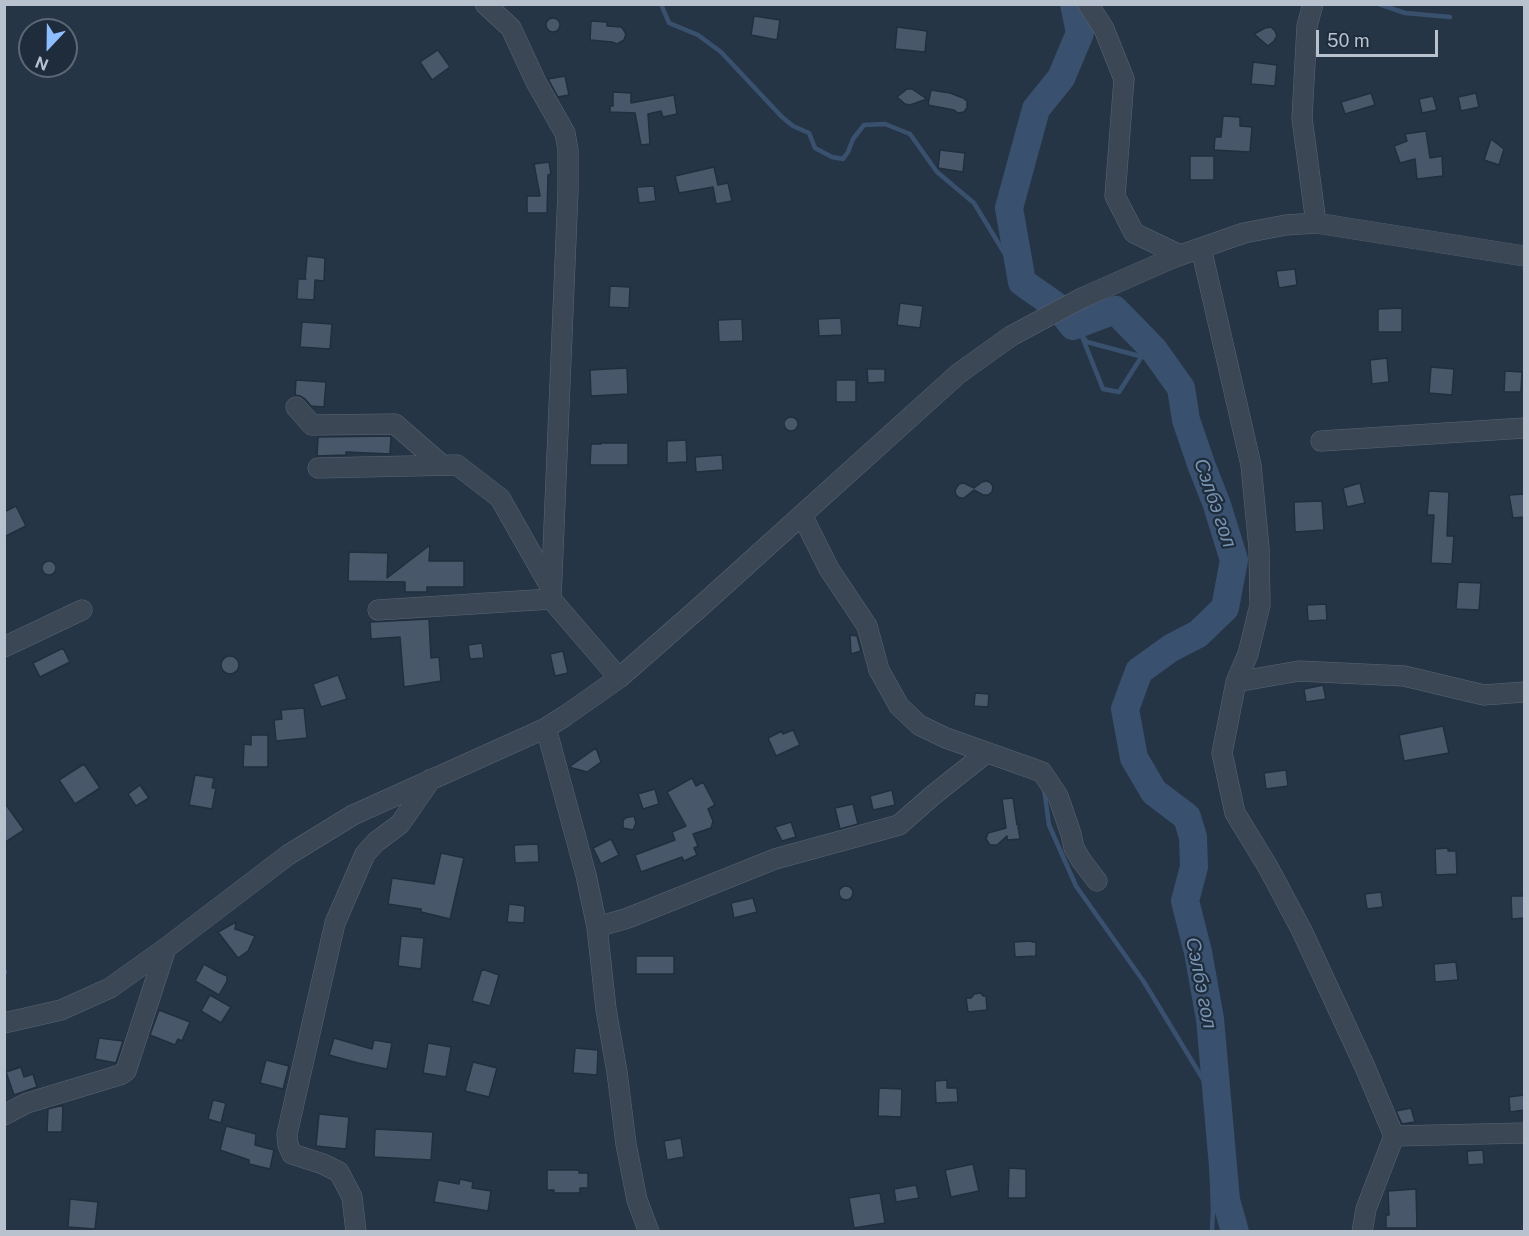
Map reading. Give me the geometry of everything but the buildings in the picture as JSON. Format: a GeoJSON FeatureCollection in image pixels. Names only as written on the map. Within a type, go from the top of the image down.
{"type":"FeatureCollection","features":[{"type":"Feature","properties":{"kind":"street"},"geometry":{"type":"LineString","coordinates":[[485,4],[511,28],[536,82],[565,133],[568,150],[551,593]]}},
{"type":"Feature","properties":{"kind":"street"},"geometry":{"type":"LineString","coordinates":[[1088,4],[1104,29],[1124,79],[1114,196],[1134,233],[1180,255]]}},
{"type":"Feature","properties":{"kind":"street"},"geometry":{"type":"LineString","coordinates":[[1313,4],[1307,26],[1302,118],[1316,223]]}},
{"type":"Feature","properties":{"kind":"street"},"geometry":{"type":"LineString","coordinates":[[4,1023],[61,1010],[110,988],[288,855],[353,815],[546,728],[566,716],[619,678],[700,608],[958,374],[1011,336],[1084,297],[1180,255],[1244,233],[1286,225],[1316,223],[1524,256]]}},
{"type":"Feature","properties":{"kind":"street"},"geometry":{"type":"LineString","coordinates":[[1201,248],[1251,465],[1259,548],[1260,605],[1248,654],[1236,682],[1222,753],[1235,813],[1268,867],[1302,931],[1394,1136],[1366,1209],[1362,1232]]}},
{"type":"Feature","properties":{"kind":"street"},"geometry":{"type":"LineString","coordinates":[[296,406],[312,425],[395,424],[442,465]]}},
{"type":"Feature","properties":{"kind":"street"},"geometry":{"type":"LineString","coordinates":[[1321,441],[1524,428]]}},
{"type":"Feature","properties":{"kind":"street"},"geometry":{"type":"LineString","coordinates":[[318,468],[457,465],[500,498],[551,593],[619,678]]}},
{"type":"Feature","properties":{"kind":"street"},"geometry":{"type":"LineString","coordinates":[[802,515],[829,569],[867,626],[879,670],[899,706],[919,725],[946,738],[1042,772],[1058,796],[1074,848],[1097,881]]}},
{"type":"Feature","properties":{"kind":"street"},"geometry":{"type":"LineString","coordinates":[[378,610],[551,593]]}},
{"type":"Feature","properties":{"kind":"street"},"geometry":{"type":"LineString","coordinates":[[4,647],[82,610]]}},
{"type":"Feature","properties":{"kind":"street"},"geometry":{"type":"LineString","coordinates":[[1236,682],[1299,671],[1404,676],[1484,695],[1524,692]]}},
{"type":"Feature","properties":{"kind":"street"},"geometry":{"type":"LineString","coordinates":[[546,728],[586,875],[597,927],[606,1009],[626,1144],[637,1200],[649,1232]]}},
{"type":"Feature","properties":{"kind":"street"},"geometry":{"type":"LineString","coordinates":[[597,927],[628,918],[776,859],[899,825],[986,753]]}},
{"type":"Feature","properties":{"kind":"street"},"geometry":{"type":"LineString","coordinates":[[357,1232],[352,1197],[339,1172],[292,1154],[287,1134],[335,923],[365,854],[376,842],[400,824],[431,779]]}},
{"type":"Feature","properties":{"kind":"street"},"geometry":{"type":"LineString","coordinates":[[4,1115],[27,1103],[120,1075],[126,1071],[166,948]]}},
{"type":"Feature","properties":{"kind":"street"},"geometry":{"type":"LineString","coordinates":[[1394,1136],[1524,1133]]}},
{"type":"Feature","properties":{"kind":"waterway"},"geometry":{"type":"LineString","coordinates":[[661,4],[669,23],[698,35],[721,52],[782,117],[793,126],[809,133],[815,148],[832,157],[843,159],[853,139],[864,125],[885,124],[910,134],[937,172],[974,203],[1022,282]]}},
{"type":"Feature","properties":{"kind":"waterway","name":"Сэлбэ гол"},"geometry":{"type":"LineString","coordinates":[[1074,4],[1080,33],[1061,78],[1036,109],[1009,208],[1022,282],[1059,308],[1073,326],[1115,310],[1154,350],[1181,388],[1186,420],[1234,560],[1225,608],[1198,634],[1171,648],[1139,671],[1125,709],[1134,758],[1154,792],[1187,817],[1193,837],[1194,867],[1185,901],[1198,952],[1210,1019],[1226,1200],[1235,1232]]}},
{"type":"Feature","properties":{"kind":"waterway"},"geometry":{"type":"LineString","coordinates":[[1379,4],[1405,13],[1450,17]]}},
{"type":"Feature","properties":{"kind":"waterway"},"geometry":{"type":"LineString","coordinates":[[1073,326],[1087,342],[1162,362]]}},
{"type":"Feature","properties":{"kind":"waterway"},"geometry":{"type":"LineString","coordinates":[[1081,334],[1103,389],[1119,392],[1142,356]]}},
{"type":"Feature","properties":{"kind":"waterway"},"geometry":{"type":"LineString","coordinates":[[1044,788],[1049,825],[1076,886],[1144,982],[1218,1104],[1211,1156],[1212,1232]]}}]}
